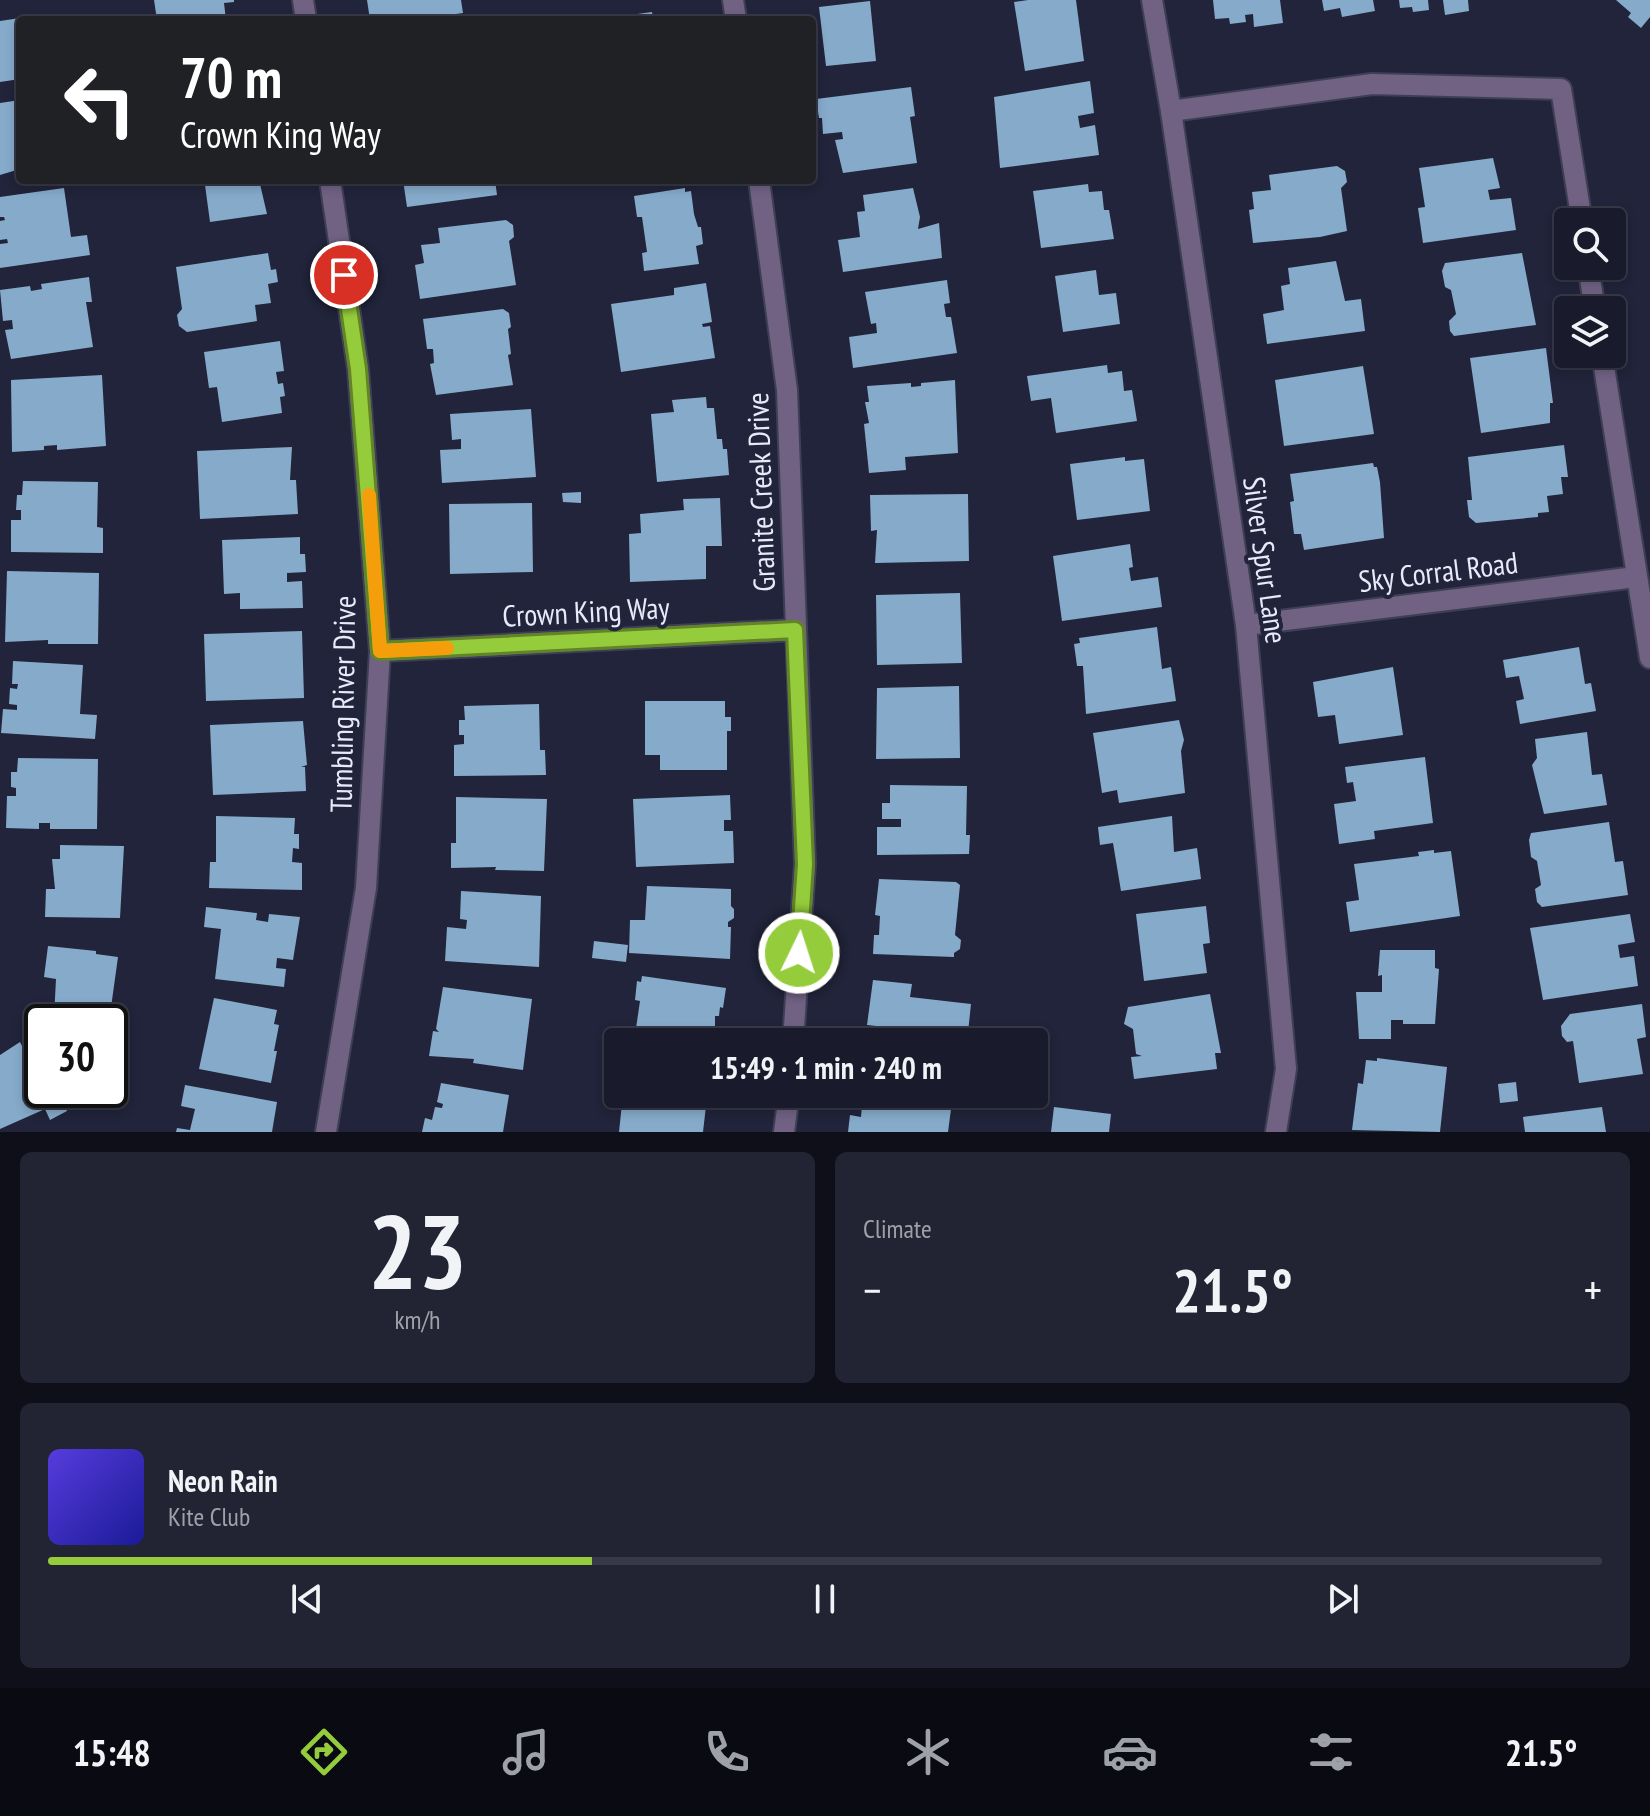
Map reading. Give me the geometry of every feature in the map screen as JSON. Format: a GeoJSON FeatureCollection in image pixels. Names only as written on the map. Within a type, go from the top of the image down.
{"type":"FeatureCollection","features":[{"type":"Feature","properties":{"kind":"street","name":"Silver Spur Lane"},"geometry":{"type":"LineString","coordinates":[[1152,0],[1246,625],[1286,1069],[1276,1132]]}},
{"type":"Feature","properties":{"kind":"street"},"geometry":{"type":"LineString","coordinates":[[1171,111],[1372,84],[1561,89],[1580,208]]}},
{"type":"Feature","properties":{"kind":"street","name":"Tumbling River Drive"},"geometry":{"type":"LineString","coordinates":[[326,1132],[366,888],[380,651],[358,369],[331,184]]}},
{"type":"Feature","properties":{"kind":"street","name":"Granite Creek Drive"},"geometry":{"type":"LineString","coordinates":[[760,184],[787,390],[805,864],[794,1028]]}},
{"type":"Feature","properties":{"kind":"street"},"geometry":{"type":"LineString","coordinates":[[1604,368],[1650,658]]}},
{"type":"Feature","properties":{"kind":"street","name":"Sky Corral Road"},"geometry":{"type":"LineString","coordinates":[[1246,625],[1636,577]]}},
{"type":"Feature","properties":{"kind":"street","name":"Crown King Way"},"geometry":{"type":"LineString","coordinates":[[380,651],[795,630]]}},
{"type":"Feature","properties":{"kind":"street"},"geometry":{"type":"LineString","coordinates":[[784,1132],[787,1108]]}},
{"type":"Feature","properties":{"kind":"building"},"geometry":{"type":"Polygon","coordinates":[[[154,0],[234,0],[224,3],[226,16],[156,16],[154,0]]]}},
{"type":"Feature","properties":{"kind":"building"},"geometry":{"type":"Polygon","coordinates":[[[367,0],[461,0],[463,13],[442,16],[369,16],[367,0]]]}},
{"type":"Feature","properties":{"kind":"building"},"geometry":{"type":"Polygon","coordinates":[[[1076,0],[1084,61],[1025,71],[1014,2],[1076,0]]]}},
{"type":"Feature","properties":{"kind":"building"},"geometry":{"type":"Polygon","coordinates":[[[1213,0],[1280,0],[1283,23],[1254,27],[1253,14],[1245,15],[1246,22],[1230,24],[1229,18],[1215,19],[1213,0]]]}},
{"type":"Feature","properties":{"kind":"building"},"geometry":{"type":"Polygon","coordinates":[[[1322,0],[1373,0],[1375,11],[1342,17],[1340,8],[1324,11],[1322,0]]]}},
{"type":"Feature","properties":{"kind":"building"},"geometry":{"type":"Polygon","coordinates":[[[1399,0],[1428,0],[1429,10],[1413,12],[1412,7],[1400,8],[1399,0]]]}},
{"type":"Feature","properties":{"kind":"building"},"geometry":{"type":"Polygon","coordinates":[[[1443,0],[1468,0],[1469,11],[1445,15],[1443,0]]]}},
{"type":"Feature","properties":{"kind":"building"},"geometry":{"type":"Polygon","coordinates":[[[1616,0],[1650,0],[1650,17],[1641,28],[1628,17],[1631,13],[1616,0]]]}},
{"type":"Feature","properties":{"kind":"building"},"geometry":{"type":"Polygon","coordinates":[[[870,1],[876,61],[826,66],[819,7],[870,1]]]}},
{"type":"Feature","properties":{"kind":"building"},"geometry":{"type":"Polygon","coordinates":[[[652,12],[652,16],[623,16],[652,12]]]}},
{"type":"Feature","properties":{"kind":"building"},"geometry":{"type":"Polygon","coordinates":[[[16,19],[16,80],[0,82],[0,21],[16,19]]]}},
{"type":"Feature","properties":{"kind":"building"},"geometry":{"type":"Polygon","coordinates":[[[1090,81],[1094,113],[1078,116],[1080,128],[1095,125],[1099,155],[1000,168],[994,97],[1090,81]]]}},
{"type":"Feature","properties":{"kind":"building"},"geometry":{"type":"Polygon","coordinates":[[[911,87],[915,116],[910,117],[917,163],[843,173],[835,140],[843,139],[842,132],[823,134],[816,99],[911,87]]]}},
{"type":"Feature","properties":{"kind":"building"},"geometry":{"type":"Polygon","coordinates":[[[16,101],[16,170],[0,175],[0,103],[16,101]]]}},
{"type":"Feature","properties":{"kind":"building"},"geometry":{"type":"Polygon","coordinates":[[[1493,158],[1500,188],[1488,190],[1490,200],[1511,198],[1516,230],[1423,243],[1418,208],[1425,207],[1419,168],[1493,158]]]}},
{"type":"Feature","properties":{"kind":"building"},"geometry":{"type":"Polygon","coordinates":[[[1337,166],[1345,171],[1347,182],[1341,188],[1347,231],[1320,237],[1253,243],[1249,210],[1254,209],[1252,192],[1271,190],[1269,175],[1337,166]]]}},
{"type":"Feature","properties":{"kind":"building"},"geometry":{"type":"Polygon","coordinates":[[[202,184],[260,184],[267,214],[210,222],[205,185],[202,184]]]}},
{"type":"Feature","properties":{"kind":"building"},"geometry":{"type":"Polygon","coordinates":[[[404,184],[496,184],[497,195],[407,207],[404,184]]]}},
{"type":"Feature","properties":{"kind":"building"},"geometry":{"type":"Polygon","coordinates":[[[1088,184],[1089,192],[1102,191],[1104,210],[1109,210],[1114,239],[1041,248],[1033,191],[1088,184]]]}},
{"type":"Feature","properties":{"kind":"building"},"geometry":{"type":"Polygon","coordinates":[[[64,188],[71,237],[87,235],[90,255],[0,268],[0,244],[8,243],[7,239],[0,240],[0,221],[5,220],[0,217],[0,197],[64,188]]]}},
{"type":"Feature","properties":{"kind":"building"},"geometry":{"type":"Polygon","coordinates":[[[685,188],[685,192],[691,191],[694,214],[698,227],[701,227],[703,244],[696,246],[699,264],[644,271],[642,253],[647,252],[642,217],[637,217],[634,196],[685,188]]]}},
{"type":"Feature","properties":{"kind":"building"},"geometry":{"type":"Polygon","coordinates":[[[913,188],[920,217],[918,229],[939,223],[942,258],[843,272],[838,240],[860,237],[857,212],[865,211],[863,195],[913,188]]]}},
{"type":"Feature","properties":{"kind":"building"},"geometry":{"type":"Polygon","coordinates":[[[506,220],[513,225],[514,237],[509,241],[516,285],[420,299],[415,265],[424,263],[421,245],[440,243],[438,228],[506,220]]]}},
{"type":"Feature","properties":{"kind":"building"},"geometry":{"type":"Polygon","coordinates":[[[268,253],[271,270],[276,269],[278,282],[268,284],[271,303],[255,305],[257,321],[187,332],[179,326],[177,315],[182,309],[176,267],[268,253]]]}},
{"type":"Feature","properties":{"kind":"building"},"geometry":{"type":"Polygon","coordinates":[[[1522,253],[1536,325],[1454,336],[1449,321],[1456,314],[1451,290],[1445,287],[1442,271],[1445,263],[1522,253]]]}},
{"type":"Feature","properties":{"kind":"building"},"geometry":{"type":"Polygon","coordinates":[[[1336,261],[1345,301],[1361,299],[1365,331],[1267,344],[1263,314],[1284,310],[1281,286],[1290,284],[1288,268],[1336,261]]]}},
{"type":"Feature","properties":{"kind":"building"},"geometry":{"type":"Polygon","coordinates":[[[1096,270],[1099,295],[1116,293],[1120,324],[1063,332],[1055,276],[1096,270]]]}},
{"type":"Feature","properties":{"kind":"building"},"geometry":{"type":"Polygon","coordinates":[[[89,277],[92,302],[86,302],[93,347],[11,359],[5,330],[13,329],[12,320],[3,321],[0,290],[30,286],[31,291],[42,289],[41,284],[89,277]]]}},
{"type":"Feature","properties":{"kind":"building"},"geometry":{"type":"Polygon","coordinates":[[[947,280],[950,303],[944,304],[946,317],[951,317],[957,353],[853,368],[849,337],[877,333],[876,323],[871,324],[865,292],[947,280]]]}},
{"type":"Feature","properties":{"kind":"building"},"geometry":{"type":"Polygon","coordinates":[[[706,283],[712,322],[702,324],[703,327],[710,326],[715,358],[621,372],[611,304],[674,295],[674,288],[706,283]]]}},
{"type":"Feature","properties":{"kind":"building"},"geometry":{"type":"Polygon","coordinates":[[[503,309],[509,313],[511,327],[508,329],[511,354],[508,355],[513,385],[436,395],[430,364],[434,363],[433,349],[427,349],[423,319],[503,309]]]}},
{"type":"Feature","properties":{"kind":"building"},"geometry":{"type":"Polygon","coordinates":[[[280,341],[284,371],[276,372],[278,384],[283,383],[285,396],[280,397],[282,413],[222,422],[217,387],[209,388],[204,352],[280,341]]]}},
{"type":"Feature","properties":{"kind":"building"},"geometry":{"type":"Polygon","coordinates":[[[1546,348],[1553,403],[1550,403],[1550,423],[1481,433],[1470,358],[1546,348]]]}},
{"type":"Feature","properties":{"kind":"building"},"geometry":{"type":"Polygon","coordinates":[[[1107,365],[1108,373],[1122,371],[1124,391],[1132,390],[1137,421],[1056,433],[1051,398],[1031,401],[1027,376],[1107,365]]]}},
{"type":"Feature","properties":{"kind":"building"},"geometry":{"type":"Polygon","coordinates":[[[1363,366],[1374,434],[1284,446],[1275,380],[1363,366]]]}},
{"type":"Feature","properties":{"kind":"building"},"geometry":{"type":"Polygon","coordinates":[[[102,375],[106,446],[57,450],[57,445],[44,446],[44,450],[12,452],[11,380],[102,375]]]}},
{"type":"Feature","properties":{"kind":"building"},"geometry":{"type":"Polygon","coordinates":[[[955,380],[958,453],[905,457],[906,470],[869,473],[864,424],[869,423],[865,402],[869,402],[867,386],[911,383],[911,387],[955,380]]]}},
{"type":"Feature","properties":{"kind":"building"},"geometry":{"type":"Polygon","coordinates":[[[706,397],[707,408],[714,408],[717,439],[722,439],[723,449],[727,449],[729,475],[657,482],[651,414],[674,412],[672,400],[706,397]]]}},
{"type":"Feature","properties":{"kind":"building"},"geometry":{"type":"Polygon","coordinates":[[[531,409],[536,477],[442,483],[440,450],[461,449],[461,439],[452,440],[450,414],[531,409]]]}},
{"type":"Feature","properties":{"kind":"building"},"geometry":{"type":"Polygon","coordinates":[[[1564,445],[1568,477],[1561,477],[1563,494],[1547,496],[1549,512],[1538,513],[1538,517],[1476,523],[1469,517],[1467,500],[1472,500],[1468,457],[1564,445]]]}},
{"type":"Feature","properties":{"kind":"building"},"geometry":{"type":"Polygon","coordinates":[[[292,447],[290,480],[296,480],[298,514],[200,519],[197,451],[292,447]]]}},
{"type":"Feature","properties":{"kind":"building"},"geometry":{"type":"Polygon","coordinates":[[[1125,457],[1125,461],[1144,459],[1150,511],[1077,520],[1070,464],[1125,457]]]}},
{"type":"Feature","properties":{"kind":"building"},"geometry":{"type":"Polygon","coordinates":[[[1373,463],[1380,482],[1384,538],[1304,550],[1301,534],[1294,534],[1290,474],[1373,463]]]}},
{"type":"Feature","properties":{"kind":"building"},"geometry":{"type":"Polygon","coordinates":[[[23,481],[98,482],[97,527],[103,528],[103,553],[11,552],[11,520],[21,520],[21,510],[16,510],[17,495],[22,495],[23,481]]]}},
{"type":"Feature","properties":{"kind":"building"},"geometry":{"type":"Polygon","coordinates":[[[581,492],[581,503],[563,502],[562,493],[581,492]]]}},
{"type":"Feature","properties":{"kind":"building"},"geometry":{"type":"Polygon","coordinates":[[[968,494],[969,561],[875,563],[877,530],[871,531],[870,495],[968,494]]]}},
{"type":"Feature","properties":{"kind":"building"},"geometry":{"type":"Polygon","coordinates":[[[720,498],[722,546],[706,546],[706,579],[630,582],[629,534],[641,533],[640,514],[684,510],[683,499],[720,498]]]}},
{"type":"Feature","properties":{"kind":"building"},"geometry":{"type":"Polygon","coordinates":[[[532,503],[533,572],[450,574],[449,504],[532,503]]]}},
{"type":"Feature","properties":{"kind":"building"},"geometry":{"type":"Polygon","coordinates":[[[300,537],[300,554],[305,554],[306,572],[287,573],[287,582],[302,581],[303,608],[240,609],[240,593],[224,594],[222,540],[300,537]]]}},
{"type":"Feature","properties":{"kind":"building"},"geometry":{"type":"Polygon","coordinates":[[[1130,544],[1131,581],[1158,577],[1162,607],[1062,621],[1053,556],[1130,544]]]}},
{"type":"Feature","properties":{"kind":"building"},"geometry":{"type":"Polygon","coordinates":[[[7,571],[99,573],[98,644],[48,644],[48,640],[5,642],[7,571]]]}},
{"type":"Feature","properties":{"kind":"building"},"geometry":{"type":"Polygon","coordinates":[[[960,593],[962,663],[877,665],[876,595],[960,593]]]}},
{"type":"Feature","properties":{"kind":"building"},"geometry":{"type":"Polygon","coordinates":[[[1157,627],[1162,669],[1171,667],[1176,701],[1086,714],[1083,666],[1077,666],[1074,644],[1080,643],[1079,638],[1157,627]]]}},
{"type":"Feature","properties":{"kind":"building"},"geometry":{"type":"Polygon","coordinates":[[[302,631],[304,698],[206,701],[204,634],[302,631]]]}},
{"type":"Feature","properties":{"kind":"building"},"geometry":{"type":"Polygon","coordinates":[[[1579,647],[1585,684],[1591,683],[1596,711],[1520,724],[1516,701],[1524,699],[1519,676],[1506,678],[1503,660],[1579,647]]]}},
{"type":"Feature","properties":{"kind":"building"},"geometry":{"type":"Polygon","coordinates":[[[13,661],[83,665],[80,714],[97,715],[95,739],[1,733],[3,709],[17,710],[17,705],[9,704],[10,688],[17,689],[18,684],[12,684],[13,661]]]}},
{"type":"Feature","properties":{"kind":"building"},"geometry":{"type":"Polygon","coordinates":[[[1393,667],[1403,735],[1339,744],[1335,715],[1318,717],[1313,682],[1393,667]]]}},
{"type":"Feature","properties":{"kind":"building"},"geometry":{"type":"Polygon","coordinates":[[[959,686],[960,758],[876,759],[877,688],[959,686]]]}},
{"type":"Feature","properties":{"kind":"building"},"geometry":{"type":"Polygon","coordinates":[[[645,701],[725,701],[725,717],[731,717],[731,731],[727,731],[727,770],[660,770],[660,755],[645,755],[645,701]]]}},
{"type":"Feature","properties":{"kind":"building"},"geometry":{"type":"Polygon","coordinates":[[[539,704],[540,750],[545,750],[546,775],[454,776],[454,745],[464,744],[464,735],[459,735],[459,720],[465,720],[464,706],[539,704]]]}},
{"type":"Feature","properties":{"kind":"building"},"geometry":{"type":"Polygon","coordinates":[[[1179,720],[1184,740],[1181,751],[1185,793],[1119,803],[1117,790],[1102,793],[1093,733],[1179,720]]]}},
{"type":"Feature","properties":{"kind":"building"},"geometry":{"type":"Polygon","coordinates":[[[303,721],[307,765],[301,767],[305,767],[306,791],[213,795],[210,725],[303,721]]]}},
{"type":"Feature","properties":{"kind":"building"},"geometry":{"type":"Polygon","coordinates":[[[1587,732],[1592,775],[1602,774],[1607,805],[1544,814],[1532,765],[1537,758],[1535,739],[1587,732]]]}},
{"type":"Feature","properties":{"kind":"building"},"geometry":{"type":"Polygon","coordinates":[[[1425,757],[1433,823],[1374,831],[1375,839],[1339,844],[1334,804],[1356,801],[1353,782],[1347,783],[1345,767],[1425,757]]]}},
{"type":"Feature","properties":{"kind":"building"},"geometry":{"type":"Polygon","coordinates":[[[18,758],[98,759],[97,829],[50,829],[50,823],[39,823],[39,829],[6,828],[7,796],[16,796],[16,788],[11,787],[11,772],[17,772],[18,758]]]}},
{"type":"Feature","properties":{"kind":"building"},"geometry":{"type":"Polygon","coordinates":[[[890,785],[967,786],[966,835],[970,835],[969,854],[877,855],[877,827],[901,827],[901,819],[882,819],[882,803],[890,803],[890,785]]]}},
{"type":"Feature","properties":{"kind":"building"},"geometry":{"type":"Polygon","coordinates":[[[730,795],[731,820],[724,820],[724,831],[733,831],[734,863],[636,867],[633,799],[730,795]]]}},
{"type":"Feature","properties":{"kind":"building"},"geometry":{"type":"Polygon","coordinates":[[[456,797],[547,799],[544,871],[495,870],[496,867],[451,868],[451,843],[456,843],[456,797]]]}},
{"type":"Feature","properties":{"kind":"building"},"geometry":{"type":"Polygon","coordinates":[[[216,816],[295,818],[294,834],[299,834],[299,849],[293,848],[292,862],[302,863],[302,890],[209,888],[210,862],[216,862],[216,816]]]}},
{"type":"Feature","properties":{"kind":"building"},"geometry":{"type":"Polygon","coordinates":[[[1172,816],[1174,852],[1197,848],[1201,879],[1121,891],[1113,843],[1100,845],[1098,827],[1172,816]]]}},
{"type":"Feature","properties":{"kind":"building"},"geometry":{"type":"Polygon","coordinates":[[[1609,822],[1615,862],[1623,861],[1628,895],[1542,907],[1537,902],[1535,889],[1541,885],[1537,861],[1531,857],[1531,833],[1609,822]]]}},
{"type":"Feature","properties":{"kind":"building"},"geometry":{"type":"Polygon","coordinates":[[[60,845],[124,846],[120,918],[45,917],[46,889],[55,889],[52,859],[60,859],[60,845]]]}},
{"type":"Feature","properties":{"kind":"building"},"geometry":{"type":"Polygon","coordinates":[[[1434,850],[1434,853],[1451,851],[1460,916],[1350,932],[1346,902],[1359,900],[1354,864],[1419,856],[1418,852],[1434,850]]]}},
{"type":"Feature","properties":{"kind":"building"},"geometry":{"type":"Polygon","coordinates":[[[879,879],[956,882],[960,885],[955,935],[961,940],[960,949],[954,957],[873,954],[874,935],[879,935],[880,916],[875,915],[879,879]]]}},
{"type":"Feature","properties":{"kind":"building"},"geometry":{"type":"Polygon","coordinates":[[[647,886],[731,889],[734,918],[728,922],[728,927],[731,927],[730,959],[629,953],[630,920],[645,920],[647,886]]]}},
{"type":"Feature","properties":{"kind":"building"},"geometry":{"type":"Polygon","coordinates":[[[461,891],[541,896],[539,967],[445,961],[447,927],[466,929],[467,920],[460,919],[461,891]]]}},
{"type":"Feature","properties":{"kind":"building"},"geometry":{"type":"Polygon","coordinates":[[[1206,906],[1210,943],[1203,944],[1207,973],[1144,981],[1136,914],[1206,906]]]}},
{"type":"Feature","properties":{"kind":"building"},"geometry":{"type":"Polygon","coordinates":[[[206,907],[257,913],[256,920],[268,922],[269,914],[300,917],[293,960],[277,958],[276,968],[286,969],[284,987],[215,979],[221,929],[204,927],[206,907]]]}},
{"type":"Feature","properties":{"kind":"building"},"geometry":{"type":"Polygon","coordinates":[[[1630,914],[1635,942],[1618,945],[1620,958],[1634,956],[1638,986],[1543,1000],[1530,928],[1630,914]]]}},
{"type":"Feature","properties":{"kind":"building"},"geometry":{"type":"Polygon","coordinates":[[[594,941],[628,945],[626,962],[592,958],[594,941]]]}},
{"type":"Feature","properties":{"kind":"building"},"geometry":{"type":"Polygon","coordinates":[[[48,946],[96,951],[96,954],[118,957],[111,1004],[55,1004],[56,979],[44,977],[48,946]]]}},
{"type":"Feature","properties":{"kind":"building"},"geometry":{"type":"Polygon","coordinates":[[[1380,950],[1435,950],[1435,968],[1439,969],[1435,1024],[1403,1024],[1403,1020],[1391,1020],[1391,1039],[1359,1039],[1356,992],[1382,992],[1382,975],[1378,976],[1380,950]]]}},
{"type":"Feature","properties":{"kind":"building"},"geometry":{"type":"Polygon","coordinates":[[[642,976],[726,988],[723,1008],[720,1007],[719,1016],[715,1016],[715,1028],[636,1028],[640,1001],[635,1000],[637,981],[641,982],[642,976]]]}},
{"type":"Feature","properties":{"kind":"building"},"geometry":{"type":"Polygon","coordinates":[[[873,980],[912,984],[910,997],[971,1004],[968,1028],[876,1028],[867,1025],[873,980]]]}},
{"type":"Feature","properties":{"kind":"building"},"geometry":{"type":"Polygon","coordinates":[[[443,987],[532,999],[523,1070],[473,1063],[474,1059],[429,1056],[433,1031],[439,1032],[436,1029],[443,987]]]}},
{"type":"Feature","properties":{"kind":"building"},"geometry":{"type":"Polygon","coordinates":[[[1210,994],[1221,1053],[1215,1053],[1217,1069],[1134,1079],[1131,1057],[1142,1056],[1136,1054],[1133,1029],[1124,1024],[1128,1007],[1210,994]]]}},
{"type":"Feature","properties":{"kind":"building"},"geometry":{"type":"Polygon","coordinates":[[[214,998],[277,1010],[274,1024],[279,1025],[274,1051],[277,1051],[271,1083],[199,1069],[214,998]]]}},
{"type":"Feature","properties":{"kind":"building"},"geometry":{"type":"Polygon","coordinates":[[[1642,1004],[1646,1037],[1637,1039],[1643,1074],[1579,1083],[1573,1041],[1567,1042],[1562,1036],[1561,1026],[1570,1014],[1642,1004]]]}},
{"type":"Feature","properties":{"kind":"building"},"geometry":{"type":"Polygon","coordinates":[[[20,1042],[23,1048],[24,1108],[66,1108],[67,1111],[50,1120],[45,1109],[0,1129],[0,1055],[20,1042]]]}},
{"type":"Feature","properties":{"kind":"building"},"geometry":{"type":"Polygon","coordinates":[[[1377,1058],[1447,1067],[1440,1132],[1352,1130],[1358,1083],[1363,1084],[1366,1060],[1377,1061],[1377,1058]]]}},
{"type":"Feature","properties":{"kind":"building"},"geometry":{"type":"Polygon","coordinates":[[[1516,1082],[1518,1101],[1500,1103],[1498,1084],[1516,1082]]]}},
{"type":"Feature","properties":{"kind":"building"},"geometry":{"type":"Polygon","coordinates":[[[441,1083],[509,1095],[503,1132],[422,1132],[425,1118],[432,1120],[435,1107],[442,1108],[443,1104],[437,1102],[441,1083]]]}},
{"type":"Feature","properties":{"kind":"building"},"geometry":{"type":"Polygon","coordinates":[[[185,1085],[277,1102],[272,1132],[176,1132],[177,1128],[190,1130],[195,1109],[181,1106],[185,1085]]]}},
{"type":"Feature","properties":{"kind":"building"},"geometry":{"type":"Polygon","coordinates":[[[1054,1107],[1111,1114],[1109,1132],[1051,1132],[1054,1107]]]}},
{"type":"Feature","properties":{"kind":"building"},"geometry":{"type":"Polygon","coordinates":[[[1602,1107],[1606,1132],[1525,1132],[1523,1117],[1602,1107]]]}},
{"type":"Feature","properties":{"kind":"building"},"geometry":{"type":"Polygon","coordinates":[[[622,1108],[706,1108],[703,1132],[619,1132],[622,1108]]]}},
{"type":"Feature","properties":{"kind":"building"},"geometry":{"type":"Polygon","coordinates":[[[862,1108],[951,1108],[948,1132],[848,1132],[850,1115],[861,1117],[862,1108]]]}},
{"type":"Feature","properties":{"kind":"slow traffic"},"geometry":{"type":"LineString","coordinates":[[369,495],[380,651],[447,648]]}},
{"type":"Feature","properties":{"kind":"route"},"geometry":{"type":"LineString","coordinates":[[344,275],[358,369],[380,651],[795,630],[805,864],[799,953]]}}]}
